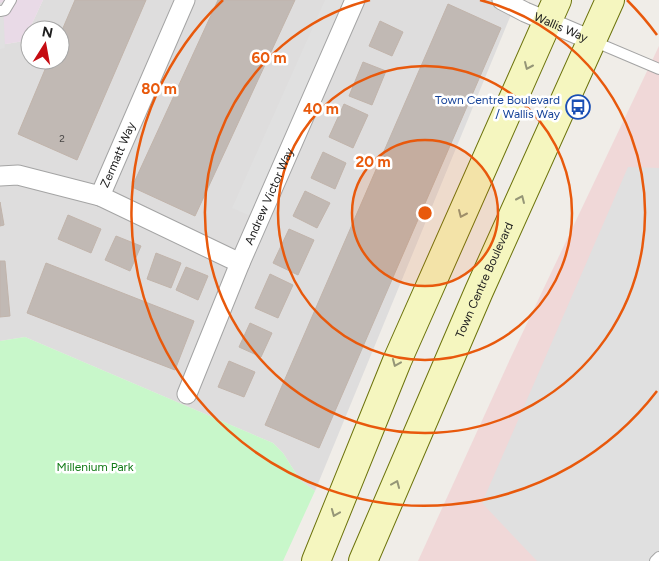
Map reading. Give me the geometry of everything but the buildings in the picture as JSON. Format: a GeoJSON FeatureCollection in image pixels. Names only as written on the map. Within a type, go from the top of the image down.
{"type":"FeatureCollection","features":[{"type":"Feature","properties":{"kind":"main road","name":"Town Centre Boulevard"},"geometry":{"type":"LineString","coordinates":[[363,561],[479,291],[610,0]]}},
{"type":"Feature","properties":{"kind":"main road"},"geometry":{"type":"LineString","coordinates":[[316,561],[397,361],[552,11]]}},
{"type":"Feature","properties":{"kind":"street","name":"Zermatt Way"},"geometry":{"type":"LineString","coordinates":[[185,0],[100,196],[240,263]]}},
{"type":"Feature","properties":{"kind":"street","name":"Andrew Victor Way"},"geometry":{"type":"LineString","coordinates":[[187,394],[240,263],[355,0]]}},
{"type":"Feature","properties":{"kind":"street","name":"Wallis Way"},"geometry":{"type":"LineString","coordinates":[[502,0],[552,11],[593,41]]}},
{"type":"Feature","properties":{"kind":"street"},"geometry":{"type":"LineString","coordinates":[[0,176],[18,175],[100,196]]}},
{"type":"Feature","properties":{"kind":"lane"},"geometry":{"type":"LineString","coordinates":[[0,11],[5,10],[11,0]]}},
{"type":"Feature","properties":{"kind":"lane"},"geometry":{"type":"LineString","coordinates":[[593,41],[659,69]]}},
{"type":"Feature","properties":{"kind":"lane"},"geometry":{"type":"LineString","coordinates":[[655,561],[659,557]]}},
{"type":"Feature","properties":{"kind":"shaded area"},"geometry":{"type":"Polygon","coordinates":[[[0,0],[43,0],[34,20],[20,20],[20,42],[0,45],[0,0]]]}},
{"type":"Feature","properties":{"kind":"shaded area"},"geometry":{"type":"Polygon","coordinates":[[[43,0],[517,0],[315,491],[300,480],[283,453],[273,443],[25,337],[0,341],[0,45],[20,42],[20,70],[70,70],[70,20],[34,20],[43,0]]]}},
{"type":"Feature","properties":{"kind":"shaded area"},"geometry":{"type":"Polygon","coordinates":[[[325,0],[347,0],[251,216],[232,208],[325,0]]]}},
{"type":"Feature","properties":{"kind":"shaded area"},"geometry":{"type":"Polygon","coordinates":[[[3,2],[5,48],[0,49],[0,3],[3,2]]]}},
{"type":"Feature","properties":{"kind":"shaded area"},"geometry":{"type":"Polygon","coordinates":[[[659,46],[659,561],[418,561],[511,357],[659,46]]]}},
{"type":"Feature","properties":{"kind":"shaded area"},"geometry":{"type":"Polygon","coordinates":[[[628,167],[659,168],[659,561],[537,561],[482,503],[628,167]]]}},
{"type":"Feature","properties":{"kind":"green space","name":"Millenium Park"},"geometry":{"type":"Polygon","coordinates":[[[25,337],[273,443],[283,453],[300,480],[315,491],[283,561],[0,561],[0,341],[25,337]]]}},
{"type":"Feature","properties":{"kind":"place","name":"Town Centre Boulevard / Wallis Way"},"geometry":{"type":"Point","coordinates":[578,107]}}]}
